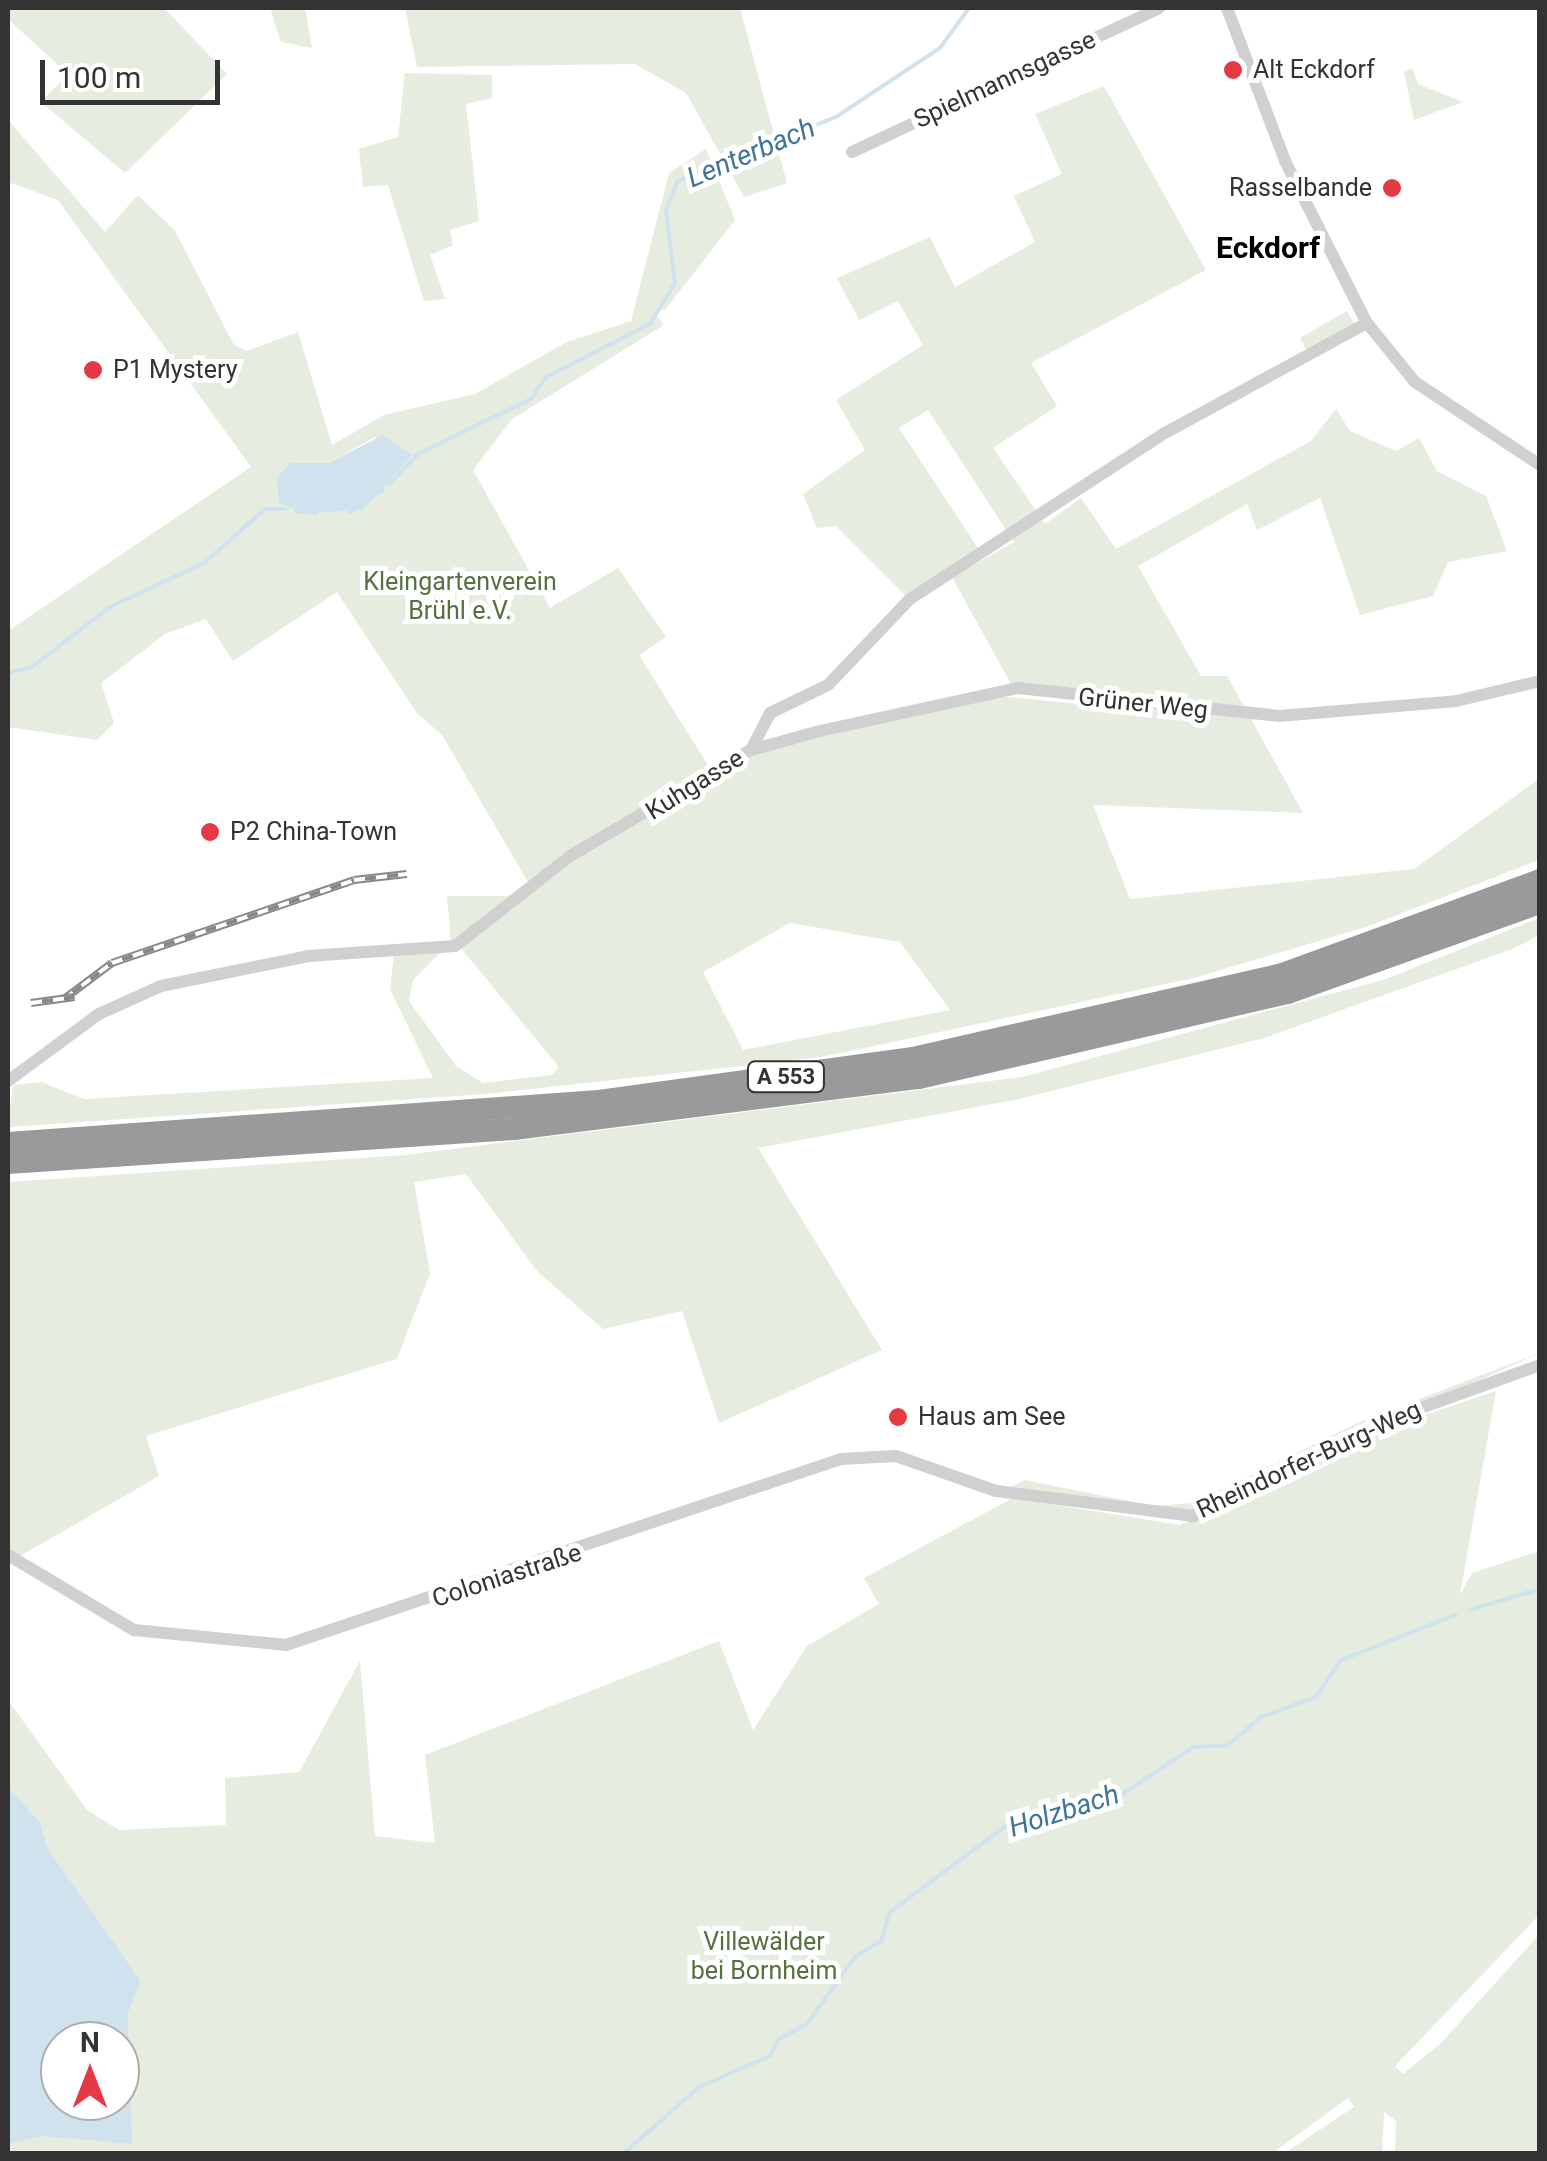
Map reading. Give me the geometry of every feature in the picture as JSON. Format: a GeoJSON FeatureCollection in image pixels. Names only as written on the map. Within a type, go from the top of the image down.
{"type":"FeatureCollection","features":[{"type":"Feature","properties":{"kind":"highway","name":"A 553"},"geometry":{"type":"LineString","coordinates":[[8,1142],[582,1102],[914,1058],[1282,974],[1540,880]]}},
{"type":"Feature","properties":{"kind":"highway","name":"A 553"},"geometry":{"type":"LineString","coordinates":[[8,1163],[531,1128],[919,1078],[1253,1003],[1540,903]]}},
{"type":"Feature","properties":{"kind":"street","name":"Spielmannsgasse"},"geometry":{"type":"LineString","coordinates":[[852,152],[1159,8]]}},
{"type":"Feature","properties":{"kind":"street"},"geometry":{"type":"LineString","coordinates":[[1226,8],[1285,162],[1366,323],[1415,382],[1540,465]]}},
{"type":"Feature","properties":{"kind":"street","name":"Kuhgasse"},"geometry":{"type":"LineString","coordinates":[[9,1080],[99,1014],[161,986],[308,956],[456,946],[570,856],[656,812],[751,750],[770,712],[828,685],[910,599],[1165,433],[1366,323]]}},
{"type":"Feature","properties":{"kind":"street","name":"Grüner Weg"},"geometry":{"type":"LineString","coordinates":[[751,750],[1018,688],[1279,716],[1456,701],[1540,681]]}},
{"type":"Feature","properties":{"kind":"street","name":"Rheindorfer-Burg-Weg"},"geometry":{"type":"LineString","coordinates":[[1013,1493],[1193,1516],[1392,1418],[1540,1364]]}},
{"type":"Feature","properties":{"kind":"street","name":"Coloniastraße"},"geometry":{"type":"LineString","coordinates":[[8,1556],[134,1630],[286,1645],[841,1459],[896,1456],[1013,1493]]}},
{"type":"Feature","properties":{"kind":"green space"},"geometry":{"type":"Polygon","coordinates":[[[8,8],[164,8],[227,74],[125,173],[41,102],[68,74],[8,19],[8,8]]]}},
{"type":"Feature","properties":{"kind":"green space"},"geometry":{"type":"Polygon","coordinates":[[[270,8],[305,8],[312,48],[281,42],[270,8]]]}},
{"type":"Feature","properties":{"kind":"green space"},"geometry":{"type":"Polygon","coordinates":[[[405,8],[740,8],[787,183],[744,197],[686,93],[635,64],[417,67],[405,8]]]}},
{"type":"Feature","properties":{"kind":"green space"},"geometry":{"type":"Polygon","coordinates":[[[1412,68],[1418,84],[1463,102],[1414,120],[1404,72],[1412,68]]]}},
{"type":"Feature","properties":{"kind":"green space"},"geometry":{"type":"Polygon","coordinates":[[[405,73],[492,75],[492,98],[466,104],[479,221],[450,230],[453,245],[430,255],[445,299],[424,301],[388,185],[363,187],[359,149],[398,137],[405,73]]]}},
{"type":"Feature","properties":{"kind":"green space"},"geometry":{"type":"Polygon","coordinates":[[[1104,86],[1206,270],[1031,363],[1057,406],[993,448],[1045,524],[1081,498],[1116,549],[1311,441],[1336,409],[1350,431],[1396,451],[1419,438],[1437,471],[1486,496],[1507,551],[1448,562],[1433,596],[1360,615],[1320,498],[1257,530],[1247,504],[1138,566],[1201,676],[1227,676],[1303,813],[1093,805],[1130,899],[1414,869],[1539,779],[1539,860],[1366,927],[1194,978],[822,1057],[486,1094],[8,1127],[13,1085],[41,1082],[84,1099],[433,1078],[390,989],[394,952],[440,953],[413,980],[409,1001],[456,1066],[483,1083],[552,1075],[559,1067],[460,947],[571,860],[754,754],[988,695],[1111,707],[1011,684],[952,577],[1014,542],[928,410],[899,428],[981,553],[907,597],[836,526],[817,528],[803,494],[865,450],[836,400],[923,345],[898,301],[859,320],[837,278],[930,237],[955,287],[1035,242],[1014,196],[1062,174],[1035,114],[1104,86]],[[790,923],[703,972],[743,1050],[950,1010],[900,942],[790,923]]]}},
{"type":"Feature","properties":{"kind":"green space","name":"Kleingartenverein Brühl e.V."},"geometry":{"type":"Polygon","coordinates":[[[8,120],[105,232],[138,195],[175,231],[234,345],[247,351],[298,332],[332,445],[384,415],[475,394],[567,342],[631,321],[669,173],[706,149],[735,220],[665,310],[654,311],[664,325],[512,419],[473,470],[550,608],[618,568],[666,637],[639,655],[711,770],[528,882],[442,735],[416,712],[337,592],[233,661],[206,619],[165,634],[101,683],[114,723],[97,740],[8,727],[8,631],[251,467],[58,200],[8,182],[8,120]],[[375,437],[329,463],[290,463],[277,490],[363,510],[411,455],[375,437]]]}},
{"type":"Feature","properties":{"kind":"green space"},"geometry":{"type":"Polygon","coordinates":[[[1347,311],[1355,325],[1307,351],[1300,338],[1347,311]]]}},
{"type":"Feature","properties":{"kind":"green space"},"geometry":{"type":"Polygon","coordinates":[[[447,896],[511,896],[451,943],[447,896]]]}},
{"type":"Feature","properties":{"kind":"green space"},"geometry":{"type":"Polygon","coordinates":[[[1539,918],[1539,935],[1515,948],[1264,1038],[1019,1099],[758,1148],[882,1350],[719,1423],[682,1311],[603,1329],[537,1271],[466,1174],[414,1182],[430,1273],[397,1359],[146,1436],[159,1476],[8,1563],[8,1182],[405,1155],[1022,1077],[1383,980],[1539,918]]]}},
{"type":"Feature","properties":{"kind":"green space"},"geometry":{"type":"Polygon","coordinates":[[[1539,1353],[1193,1511],[1140,1511],[1011,1487],[1024,1480],[1155,1506],[1193,1503],[1360,1422],[1539,1353]]]}},
{"type":"Feature","properties":{"kind":"green space","name":"Villewälder bei Bornheim"},"geometry":{"type":"Polygon","coordinates":[[[1496,1391],[1460,1595],[1472,1573],[1539,1551],[1539,1915],[1395,2066],[1403,2074],[1441,2043],[1539,1935],[1539,2153],[1395,2153],[1396,2121],[1384,2112],[1382,2153],[1285,2153],[1354,2107],[1348,2098],[1271,2154],[8,2153],[8,2130],[131,2139],[131,2121],[140,2121],[140,2021],[128,2021],[128,2013],[141,1981],[48,1849],[40,1822],[8,1787],[8,1700],[87,1810],[119,1830],[226,1825],[225,1778],[299,1772],[360,1661],[375,1836],[435,1843],[425,1755],[719,1641],[753,1730],[807,1646],[879,1604],[864,1578],[1013,1498],[1180,1525],[1392,1426],[1496,1391]]]}},
{"type":"Feature","properties":{"kind":"water"},"geometry":{"type":"Polygon","coordinates":[[[383,435],[412,455],[363,510],[306,513],[279,503],[277,478],[290,463],[329,463],[383,435]]]}},
{"type":"Feature","properties":{"kind":"water"},"geometry":{"type":"Polygon","coordinates":[[[8,1787],[40,1822],[48,1849],[141,1981],[128,2021],[40,2021],[40,2121],[131,2121],[132,2144],[42,2136],[8,2144],[8,1787]]]}},
{"type":"Feature","properties":{"kind":"waterway","name":"Lenterbach"},"geometry":{"type":"LineString","coordinates":[[389,484],[418,454],[531,399],[546,377],[650,324],[675,283],[666,210],[678,181],[836,117],[940,48],[969,8]]}},
{"type":"Feature","properties":{"kind":"waterway","name":"Lenterbach"},"geometry":{"type":"LineString","coordinates":[[350,512],[383,490]]}},
{"type":"Feature","properties":{"kind":"waterway","name":"Lenterbach"},"geometry":{"type":"LineString","coordinates":[[8,673],[32,667],[110,607],[204,563],[265,509],[286,509]]}},
{"type":"Feature","properties":{"kind":"waterway","name":"Lenterbach"},"geometry":{"type":"LineString","coordinates":[[296,511],[316,513]]}},
{"type":"Feature","properties":{"kind":"waterway"},"geometry":{"type":"LineString","coordinates":[[1470,1610],[1540,1589]]}},
{"type":"Feature","properties":{"kind":"waterway","name":"Holzbach"},"geometry":{"type":"LineString","coordinates":[[623,2154],[699,2087],[770,2056],[779,2039],[807,2024],[855,1957],[881,1941],[890,1912],[1006,1826],[1118,1797],[1193,1747],[1227,1746],[1261,1717],[1316,1697],[1341,1660],[1456,1615]]}},
{"type":"Feature","properties":{"kind":"railway"},"geometry":{"type":"LineString","coordinates":[[64,999],[112,963],[354,880],[407,874]]}},
{"type":"Feature","properties":{"kind":"railway"},"geometry":{"type":"LineString","coordinates":[[31,1003],[75,997]]}},
{"type":"Feature","properties":{"kind":"place","name":"Alt Eckdorf"},"geometry":{"type":"Point","coordinates":[1233,70]}},
{"type":"Feature","properties":{"kind":"place","name":"Rasselbande"},"geometry":{"type":"Point","coordinates":[1392,188]}},
{"type":"Feature","properties":{"kind":"place","name":"P1 Mystery"},"geometry":{"type":"Point","coordinates":[93,370]}},
{"type":"Feature","properties":{"kind":"place","name":"P2 China-Town"},"geometry":{"type":"Point","coordinates":[210,832]}},
{"type":"Feature","properties":{"kind":"place","name":"Haus am See"},"geometry":{"type":"Point","coordinates":[898,1417]}},
{"type":"Feature","properties":{"kind":"district","name":"Eckdorf"},"geometry":{"type":"Point","coordinates":[1268,248]}}]}
